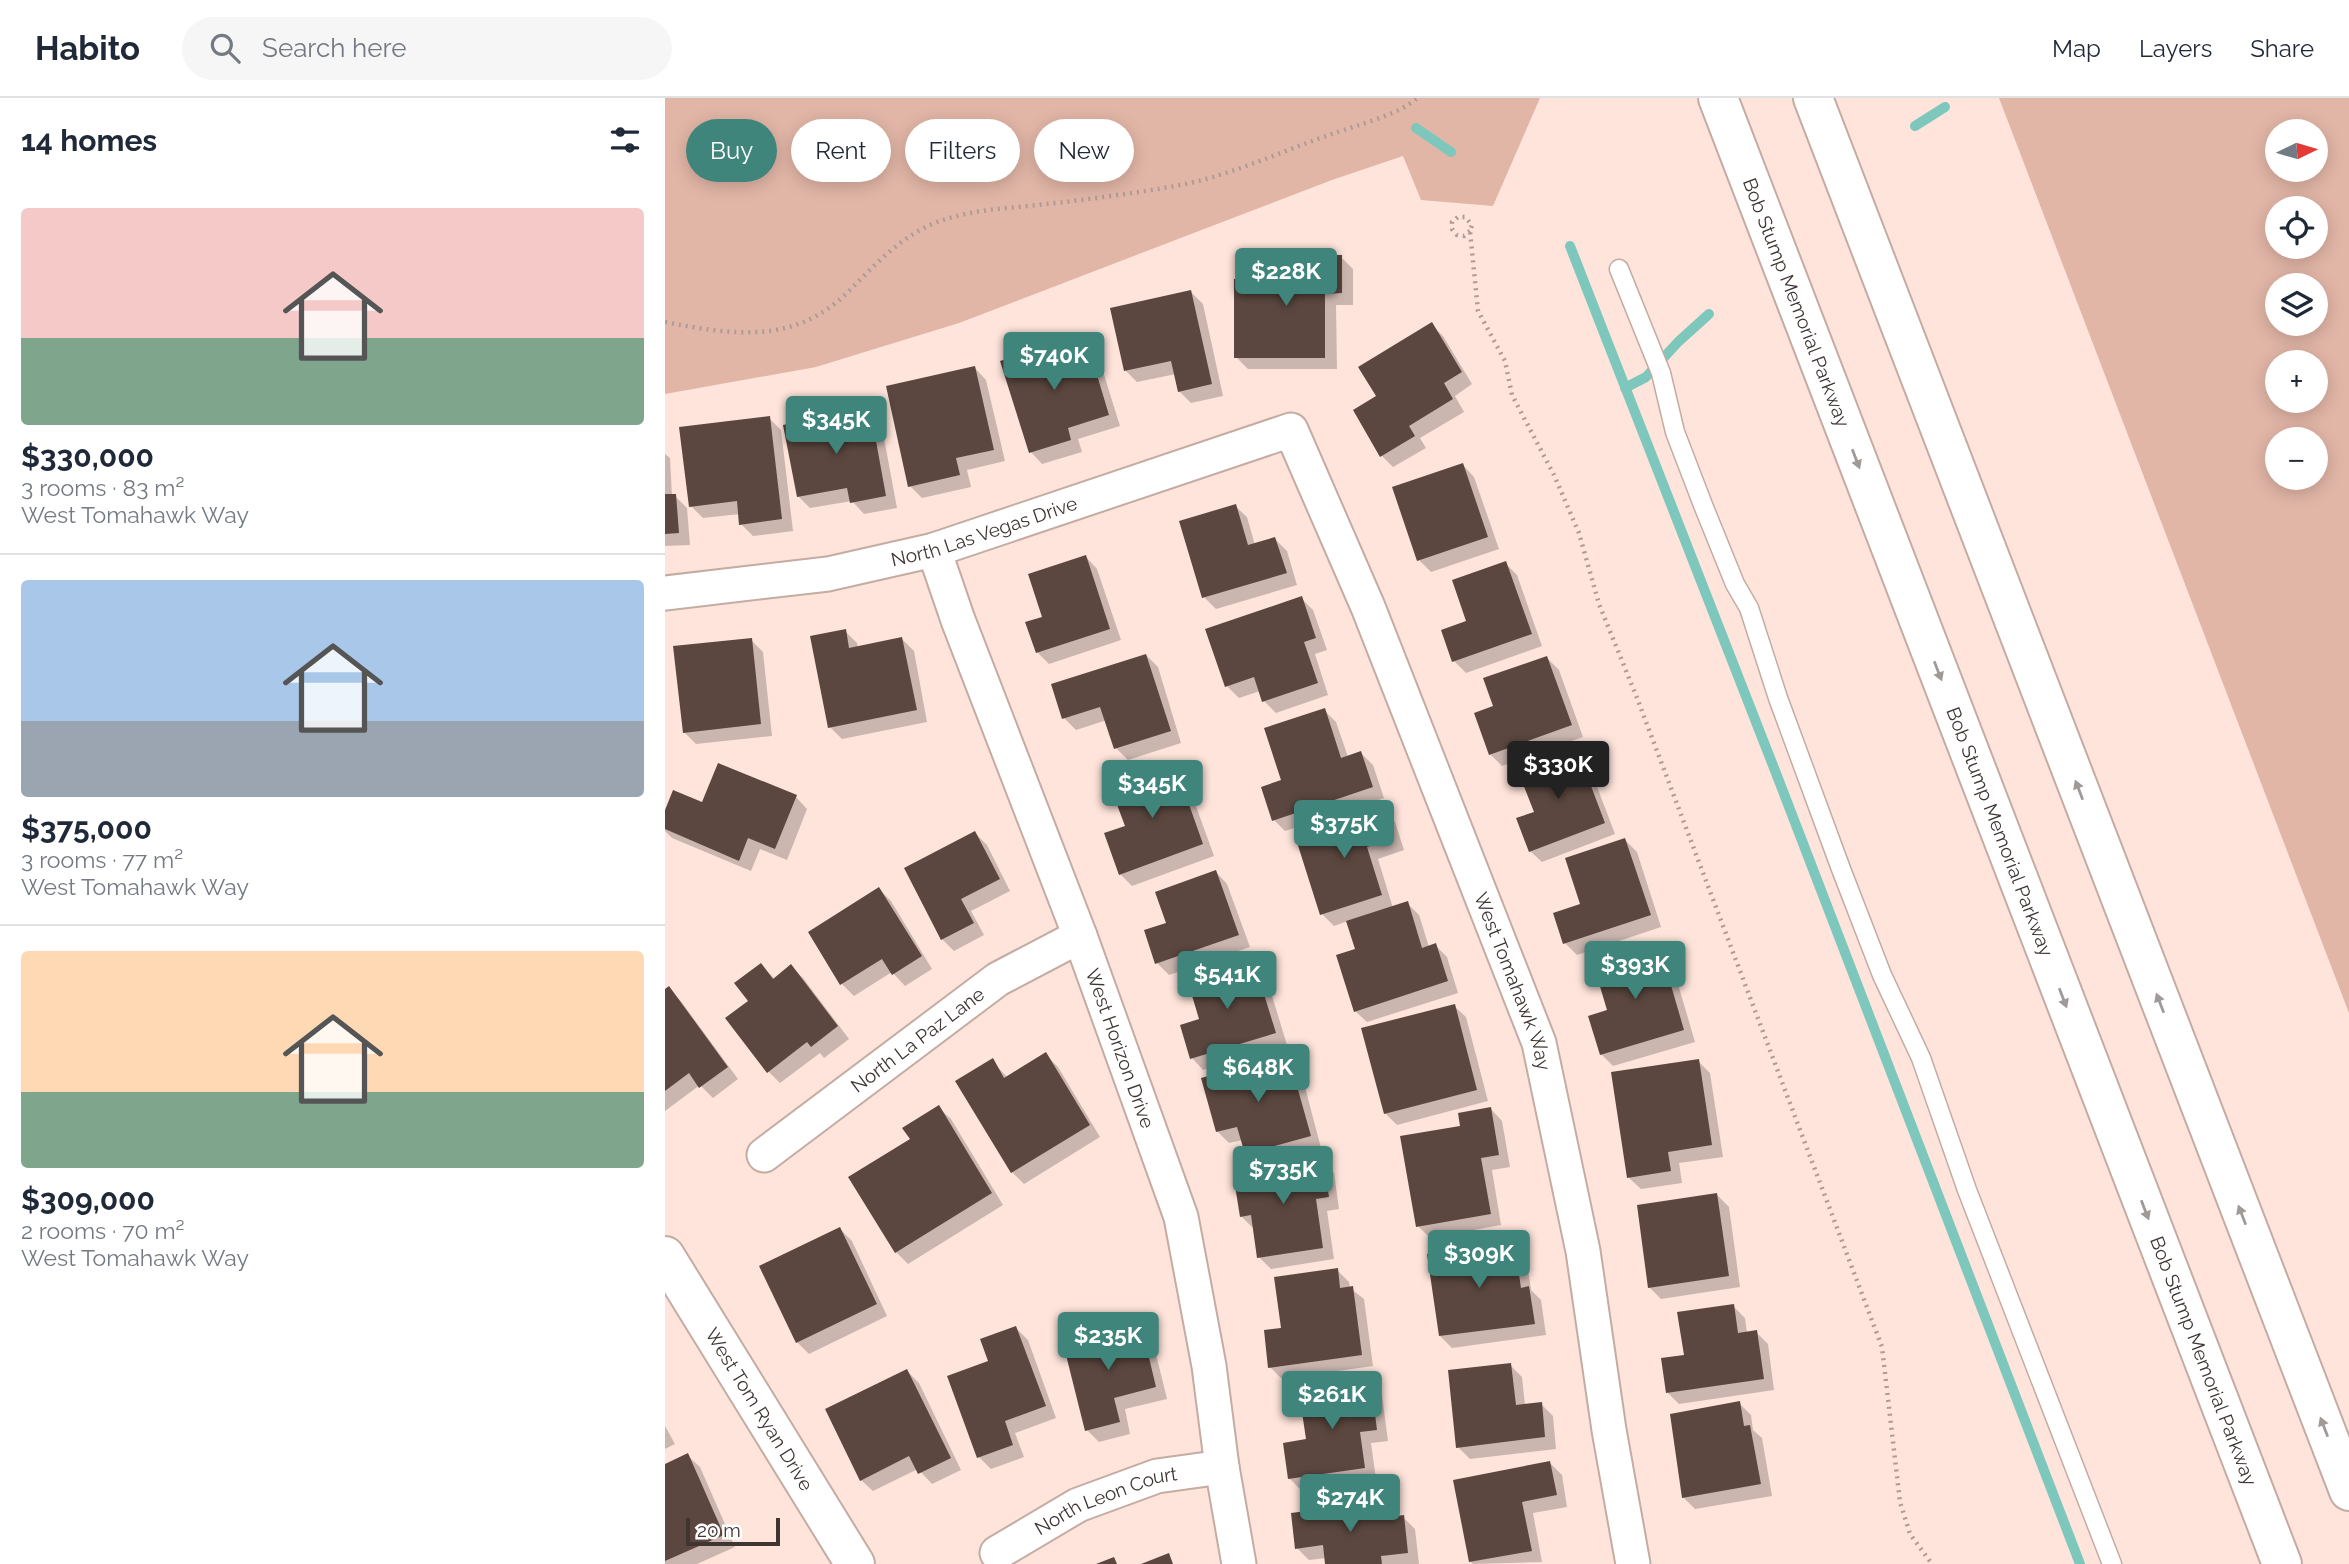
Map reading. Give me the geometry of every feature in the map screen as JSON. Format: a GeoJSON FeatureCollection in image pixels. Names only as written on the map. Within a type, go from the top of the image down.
{"type":"FeatureCollection","features":[{"type":"Feature","properties":{"kind":"main road","name":"Bob Stump Memorial Parkway"},"geometry":{"type":"LineString","coordinates":[[1718,98],[2282,1564]]}},
{"type":"Feature","properties":{"kind":"main road"},"geometry":{"type":"LineString","coordinates":[[1813,98],[2349,1491]]}},
{"type":"Feature","properties":{"kind":"main road","name":"West Tom Ryan Drive"},"geometry":{"type":"LineString","coordinates":[[665,1256],[855,1564]]}},
{"type":"Feature","properties":{"kind":"street","name":"North Las Vegas Drive"},"geometry":{"type":"LineString","coordinates":[[665,593],[828,573],[934,550],[1291,430]]}},
{"type":"Feature","properties":{"kind":"street","name":"West Tomahawk Way"},"geometry":{"type":"LineString","coordinates":[[1291,430],[1368,607],[1539,1043],[1583,1251],[1609,1430],[1633,1564]]}},
{"type":"Feature","properties":{"kind":"street","name":"West Horizon Drive"},"geometry":{"type":"LineString","coordinates":[[934,550],[1017,778],[1080,936],[1181,1217],[1209,1366],[1222,1467],[1239,1564]]}},
{"type":"Feature","properties":{"kind":"street","name":"North La Paz Lane"},"geometry":{"type":"LineString","coordinates":[[764,1155],[998,979],[1080,936]]}},
{"type":"Feature","properties":{"kind":"street","name":"North Leon Court"},"geometry":{"type":"LineString","coordinates":[[997,1553],[1078,1505],[1157,1476],[1222,1467]]}},
{"type":"Feature","properties":{"kind":"lane"},"geometry":{"type":"LineString","coordinates":[[1619,269],[1661,373],[1675,432],[1735,584],[1749,608],[1778,698],[1841,869],[1882,975],[1921,1058],[1967,1190],[2112,1564]]}},
{"type":"Feature","properties":{"kind":"path"},"geometry":{"type":"LineString","coordinates":[[665,322],[707,330],[763,334],[805,323],[845,295],[884,255],[929,226],[974,211],[1108,197],[1177,186],[1227,173],[1376,119],[1417,98]]}},
{"type":"Feature","properties":{"kind":"path"},"geometry":{"type":"LineString","coordinates":[[1470,231],[1464,236],[1457,235],[1452,229],[1453,222],[1458,217],[1465,216],[1472,225],[1470,231],[1478,312],[1504,361],[1512,395],[1554,475],[1579,533],[1599,604],[1882,1347],[1900,1502],[1910,1534],[1932,1564]]}},
{"type":"Feature","properties":{"kind":"shaded area"},"geometry":{"type":"Polygon","coordinates":[[[665,98],[1540,98],[1493,206],[1421,200],[1403,156],[1332,180],[959,323],[816,367],[665,394],[665,98]]]}},
{"type":"Feature","properties":{"kind":"shaded area"},"geometry":{"type":"Polygon","coordinates":[[[1999,98],[2349,98],[2349,1013],[1999,98]]]}},
{"type":"Feature","properties":{"kind":"building"},"geometry":{"type":"Polygon","coordinates":[[[1269,255],[1342,255],[1342,293],[1325,294],[1325,358],[1234,358],[1234,279],[1269,279],[1269,255]]]}},
{"type":"Feature","properties":{"kind":"building"},"geometry":{"type":"Polygon","coordinates":[[[1191,290],[1212,384],[1178,392],[1171,361],[1124,371],[1110,308],[1191,290]]]}},
{"type":"Feature","properties":{"kind":"building"},"geometry":{"type":"Polygon","coordinates":[[[1432,322],[1462,372],[1444,383],[1453,399],[1409,426],[1415,436],[1380,457],[1353,410],[1376,396],[1358,367],[1432,322]]]}},
{"type":"Feature","properties":{"kind":"building"},"geometry":{"type":"Polygon","coordinates":[[[1085,335],[1109,415],[1068,428],[1071,440],[1029,453],[1000,361],[1085,335]]]}},
{"type":"Feature","properties":{"kind":"building"},"geometry":{"type":"Polygon","coordinates":[[[975,366],[994,450],[956,458],[960,475],[908,487],[886,386],[975,366]]]}},
{"type":"Feature","properties":{"kind":"building"},"geometry":{"type":"Polygon","coordinates":[[[870,408],[886,496],[850,503],[847,488],[797,497],[783,425],[870,408]]]}},
{"type":"Feature","properties":{"kind":"building"},"geometry":{"type":"Polygon","coordinates":[[[770,416],[782,519],[739,525],[737,501],[689,507],[679,427],[770,416]]]}},
{"type":"Feature","properties":{"kind":"building"},"geometry":{"type":"Polygon","coordinates":[[[1463,463],[1488,537],[1417,561],[1392,487],[1463,463]]]}},
{"type":"Feature","properties":{"kind":"building"},"geometry":{"type":"Polygon","coordinates":[[[665,494],[676,494],[679,533],[665,534],[665,494]]]}},
{"type":"Feature","properties":{"kind":"building"},"geometry":{"type":"Polygon","coordinates":[[[1236,504],[1248,545],[1275,537],[1287,573],[1202,598],[1179,521],[1236,504]]]}},
{"type":"Feature","properties":{"kind":"building"},"geometry":{"type":"Polygon","coordinates":[[[1086,555],[1110,629],[1036,653],[1025,622],[1042,617],[1028,574],[1086,555]]]}},
{"type":"Feature","properties":{"kind":"building"},"geometry":{"type":"Polygon","coordinates":[[[1506,561],[1532,634],[1452,662],[1441,630],[1466,621],[1452,580],[1506,561]]]}},
{"type":"Feature","properties":{"kind":"building"},"geometry":{"type":"Polygon","coordinates":[[[1302,596],[1316,638],[1304,642],[1318,683],[1262,702],[1254,677],[1225,687],[1205,629],[1302,596]]]}},
{"type":"Feature","properties":{"kind":"building"},"geometry":{"type":"Polygon","coordinates":[[[846,629],[849,648],[902,637],[917,710],[828,728],[810,636],[846,629]]]}},
{"type":"Feature","properties":{"kind":"building"},"geometry":{"type":"Polygon","coordinates":[[[752,638],[761,724],[683,733],[673,646],[752,638]]]}},
{"type":"Feature","properties":{"kind":"building"},"geometry":{"type":"Polygon","coordinates":[[[1146,654],[1171,731],[1114,749],[1100,707],[1062,719],[1051,684],[1146,654]]]}},
{"type":"Feature","properties":{"kind":"building"},"geometry":{"type":"Polygon","coordinates":[[[1547,656],[1572,725],[1489,755],[1474,713],[1493,706],[1483,678],[1547,656]]]}},
{"type":"Feature","properties":{"kind":"building"},"geometry":{"type":"Polygon","coordinates":[[[1325,708],[1341,758],[1361,751],[1373,787],[1272,821],[1261,787],[1281,780],[1264,728],[1325,708]]]}},
{"type":"Feature","properties":{"kind":"building"},"geometry":{"type":"Polygon","coordinates":[[[1577,749],[1605,823],[1529,852],[1516,818],[1534,812],[1518,771],[1577,749]]]}},
{"type":"Feature","properties":{"kind":"building"},"geometry":{"type":"Polygon","coordinates":[[[1174,762],[1203,844],[1119,875],[1104,833],[1125,826],[1110,786],[1174,762]]]}},
{"type":"Feature","properties":{"kind":"building"},"geometry":{"type":"Polygon","coordinates":[[[718,763],[797,795],[775,849],[748,838],[739,861],[665,829],[665,810],[673,790],[702,802],[718,763]]]}},
{"type":"Feature","properties":{"kind":"building"},"geometry":{"type":"Polygon","coordinates":[[[1384,808],[1393,838],[1367,847],[1382,895],[1320,915],[1295,836],[1384,808]]]}},
{"type":"Feature","properties":{"kind":"building"},"geometry":{"type":"Polygon","coordinates":[[[975,831],[1000,879],[961,899],[974,923],[941,940],[904,868],[975,831]]]}},
{"type":"Feature","properties":{"kind":"building"},"geometry":{"type":"Polygon","coordinates":[[[1625,838],[1651,915],[1563,944],[1553,913],[1580,904],[1565,858],[1625,838]]]}},
{"type":"Feature","properties":{"kind":"building"},"geometry":{"type":"Polygon","coordinates":[[[1216,870],[1239,935],[1155,964],[1144,930],[1166,923],[1155,892],[1216,870]]]}},
{"type":"Feature","properties":{"kind":"building"},"geometry":{"type":"Polygon","coordinates":[[[879,887],[922,956],[892,975],[882,959],[840,985],[808,932],[879,887]]]}},
{"type":"Feature","properties":{"kind":"building"},"geometry":{"type":"Polygon","coordinates":[[[1408,901],[1422,948],[1436,943],[1448,981],[1354,1012],[1336,955],[1355,949],[1346,921],[1408,901]]]}},
{"type":"Feature","properties":{"kind":"building"},"geometry":{"type":"Polygon","coordinates":[[[1659,944],[1684,1030],[1600,1055],[1588,1016],[1607,1010],[1593,963],[1659,944]]]}},
{"type":"Feature","properties":{"kind":"building"},"geometry":{"type":"Polygon","coordinates":[[[1254,962],[1276,1033],[1190,1059],[1180,1025],[1199,1019],[1188,982],[1254,962]]]}},
{"type":"Feature","properties":{"kind":"building"},"geometry":{"type":"Polygon","coordinates":[[[761,963],[773,979],[791,964],[838,1026],[811,1047],[807,1042],[767,1073],[725,1018],[748,1001],[734,983],[761,963]]]}},
{"type":"Feature","properties":{"kind":"building"},"geometry":{"type":"Polygon","coordinates":[[[669,986],[728,1067],[699,1088],[689,1073],[665,1091],[665,989],[669,986]]]}},
{"type":"Feature","properties":{"kind":"building"},"geometry":{"type":"Polygon","coordinates":[[[1455,1004],[1477,1090],[1384,1114],[1361,1028],[1455,1004]]]}},
{"type":"Feature","properties":{"kind":"building"},"geometry":{"type":"Polygon","coordinates":[[[1046,1052],[1090,1125],[1011,1173],[955,1081],[993,1058],[1004,1078],[1046,1052]]]}},
{"type":"Feature","properties":{"kind":"building"},"geometry":{"type":"Polygon","coordinates":[[[1288,1054],[1311,1136],[1245,1154],[1237,1127],[1216,1132],[1201,1078],[1288,1054]]]}},
{"type":"Feature","properties":{"kind":"building"},"geometry":{"type":"Polygon","coordinates":[[[1699,1059],[1712,1145],[1668,1152],[1671,1171],[1627,1178],[1611,1072],[1699,1059]]]}},
{"type":"Feature","properties":{"kind":"building"},"geometry":{"type":"Polygon","coordinates":[[[939,1105],[992,1193],[895,1253],[848,1177],[910,1139],[902,1128],[939,1105]]]}},
{"type":"Feature","properties":{"kind":"building"},"geometry":{"type":"Polygon","coordinates":[[[1491,1107],[1499,1155],[1481,1158],[1491,1214],[1416,1227],[1400,1136],[1460,1126],[1458,1113],[1491,1107]]]}},
{"type":"Feature","properties":{"kind":"building"},"geometry":{"type":"Polygon","coordinates":[[[1323,1159],[1329,1197],[1316,1199],[1323,1248],[1257,1258],[1251,1215],[1240,1217],[1233,1173],[1323,1159]]]}},
{"type":"Feature","properties":{"kind":"building"},"geometry":{"type":"Polygon","coordinates":[[[1717,1193],[1729,1276],[1648,1288],[1637,1205],[1717,1193]]]}},
{"type":"Feature","properties":{"kind":"building"},"geometry":{"type":"Polygon","coordinates":[[[840,1227],[877,1304],[796,1343],[759,1266],[840,1227]]]}},
{"type":"Feature","properties":{"kind":"building"},"geometry":{"type":"Polygon","coordinates":[[[1514,1241],[1521,1288],[1529,1286],[1535,1324],[1439,1336],[1427,1254],[1514,1241]]]}},
{"type":"Feature","properties":{"kind":"building"},"geometry":{"type":"Polygon","coordinates":[[[1338,1268],[1340,1288],[1353,1286],[1362,1355],[1268,1368],[1264,1330],[1281,1328],[1274,1277],[1338,1268]]]}},
{"type":"Feature","properties":{"kind":"building"},"geometry":{"type":"Polygon","coordinates":[[[1734,1304],[1738,1333],[1757,1330],[1764,1379],[1666,1393],[1661,1358],[1684,1355],[1677,1312],[1734,1304]]]}},
{"type":"Feature","properties":{"kind":"building"},"geometry":{"type":"Polygon","coordinates":[[[1141,1324],[1156,1387],[1114,1398],[1120,1422],[1085,1431],[1063,1343],[1141,1324]]]}},
{"type":"Feature","properties":{"kind":"building"},"geometry":{"type":"Polygon","coordinates":[[[1016,1326],[1046,1406],[1005,1421],[1013,1445],[977,1458],[947,1376],[988,1361],[980,1339],[1016,1326]]]}},
{"type":"Feature","properties":{"kind":"building"},"geometry":{"type":"Polygon","coordinates":[[[1511,1363],[1516,1405],[1542,1402],[1545,1437],[1456,1448],[1448,1370],[1511,1363]]]}},
{"type":"Feature","properties":{"kind":"building"},"geometry":{"type":"Polygon","coordinates":[[[907,1369],[951,1458],[918,1474],[909,1456],[860,1481],[825,1409],[907,1369]]]}},
{"type":"Feature","properties":{"kind":"building"},"geometry":{"type":"Polygon","coordinates":[[[1371,1382],[1377,1430],[1360,1432],[1365,1468],[1288,1479],[1283,1443],[1306,1439],[1299,1392],[1371,1382]]]}},
{"type":"Feature","properties":{"kind":"building"},"geometry":{"type":"Polygon","coordinates":[[[1740,1401],[1744,1426],[1750,1425],[1761,1484],[1682,1498],[1670,1414],[1740,1401]]]}},
{"type":"Feature","properties":{"kind":"building"},"geometry":{"type":"Polygon","coordinates":[[[688,1453],[724,1535],[665,1561],[665,1464],[688,1453]]]}},
{"type":"Feature","properties":{"kind":"building"},"geometry":{"type":"Polygon","coordinates":[[[1550,1461],[1557,1495],[1522,1502],[1532,1551],[1469,1562],[1453,1480],[1550,1461]]]}},
{"type":"Feature","properties":{"kind":"building"},"geometry":{"type":"Polygon","coordinates":[[[1374,1502],[1376,1519],[1404,1515],[1408,1553],[1381,1556],[1382,1564],[1325,1564],[1323,1545],[1295,1549],[1291,1513],[1374,1502]]]}},
{"type":"Feature","properties":{"kind":"building"},"geometry":{"type":"Polygon","coordinates":[[[1169,1553],[1173,1564],[1141,1564],[1169,1553]]]}},
{"type":"Feature","properties":{"kind":"building"},"geometry":{"type":"Polygon","coordinates":[[[1114,1557],[1117,1564],[1096,1564],[1114,1557]]]}},
{"type":"Feature","properties":{"kind":"waterway"},"geometry":{"type":"LineString","coordinates":[[1915,126],[1945,107]]}},
{"type":"Feature","properties":{"kind":"waterway"},"geometry":{"type":"LineString","coordinates":[[1416,128],[1451,152]]}},
{"type":"Feature","properties":{"kind":"waterway"},"geometry":{"type":"LineString","coordinates":[[1570,246],[2080,1564]]}},
{"type":"Feature","properties":{"kind":"waterway"},"geometry":{"type":"LineString","coordinates":[[1625,388],[1646,377],[1678,342],[1709,314]]}}]}
